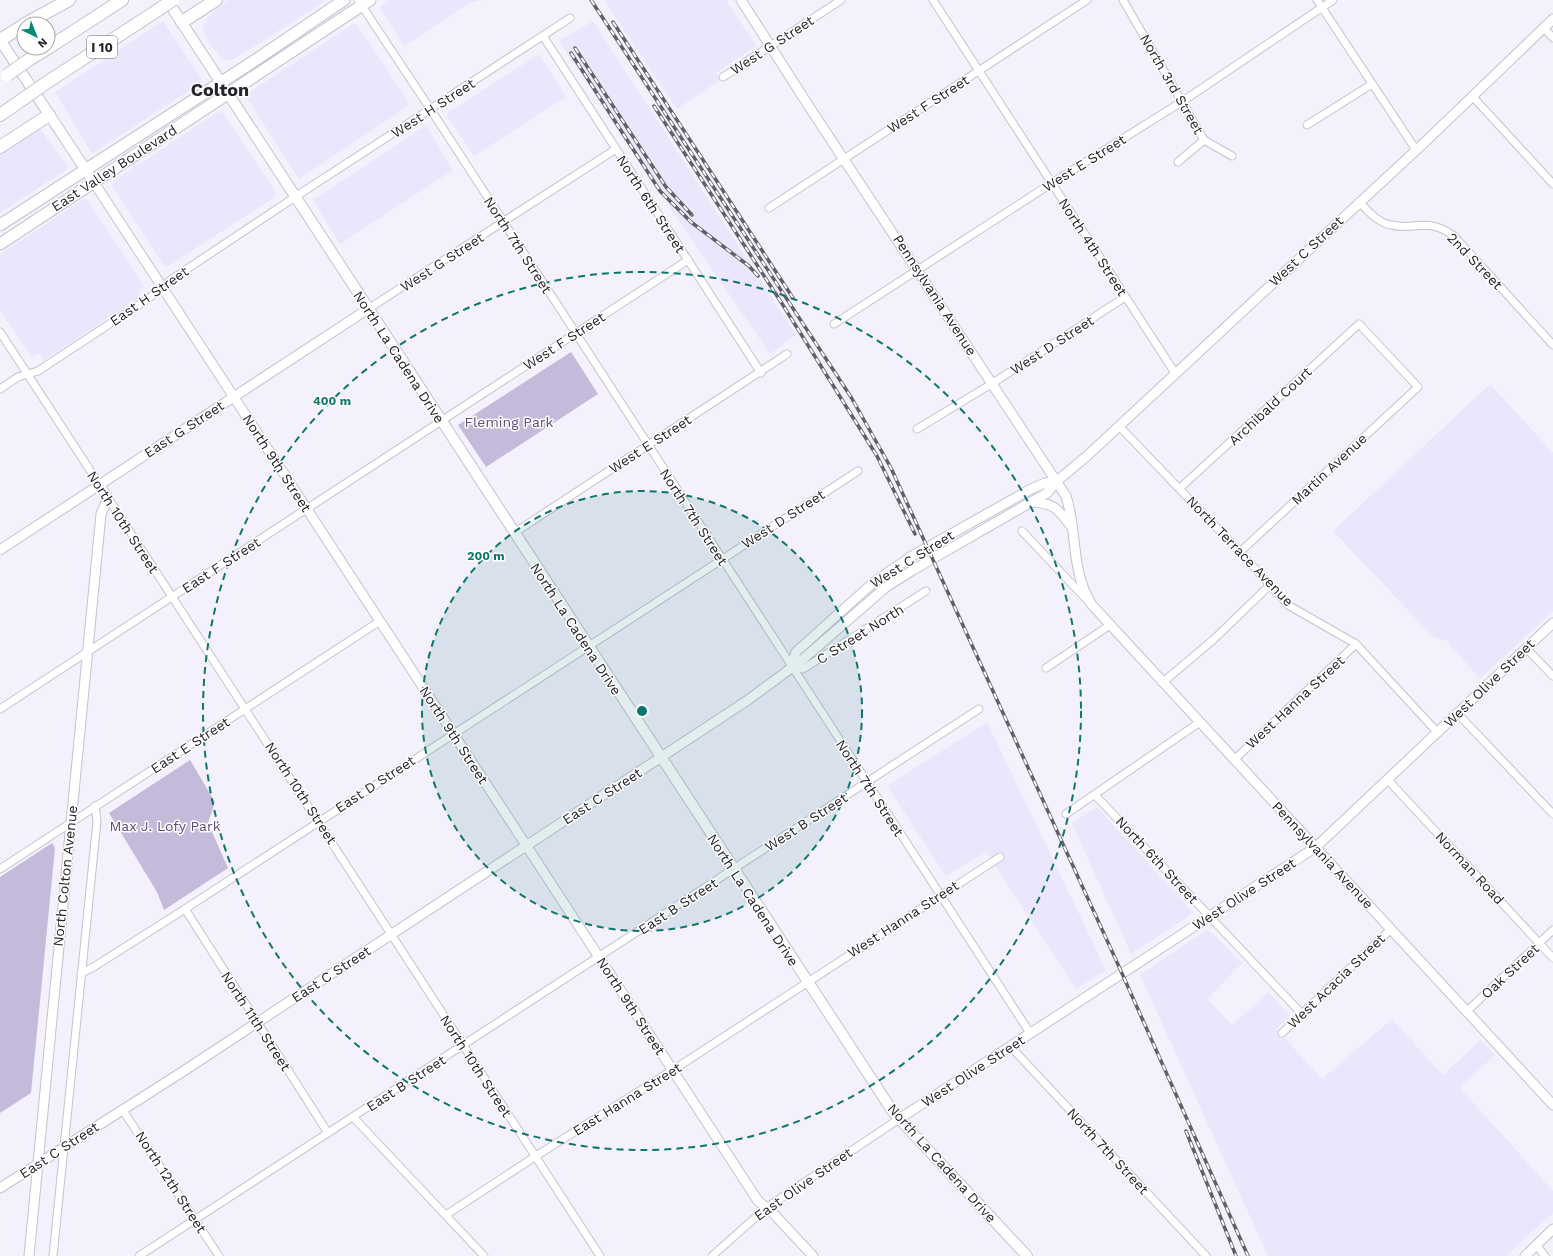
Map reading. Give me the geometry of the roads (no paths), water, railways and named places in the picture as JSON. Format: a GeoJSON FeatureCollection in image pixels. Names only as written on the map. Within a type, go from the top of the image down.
{"type":"FeatureCollection","features":[{"type":"Feature","properties":{"kind":"highway"},"geometry":{"type":"LineString","coordinates":[[40,16],[69,0]]}},
{"type":"Feature","properties":{"kind":"highway","name":"I 10"},"geometry":{"type":"LineString","coordinates":[[56,43],[122,0]]}},
{"type":"Feature","properties":{"kind":"highway","name":"I 10"},"geometry":{"type":"LineString","coordinates":[[0,115],[173,0]]}},
{"type":"Feature","properties":{"kind":"highway"},"geometry":{"type":"LineString","coordinates":[[182,22],[216,0]]}},
{"type":"Feature","properties":{"kind":"highway"},"geometry":{"type":"LineString","coordinates":[[0,40],[16,30]]}},
{"type":"Feature","properties":{"kind":"highway","name":"I 10"},"geometry":{"type":"LineString","coordinates":[[4,77],[35,56]]}},
{"type":"Feature","properties":{"kind":"highway"},"geometry":{"type":"LineString","coordinates":[[0,147],[49,115]]}},
{"type":"Feature","properties":{"kind":"main road","name":"North La Cadena Drive"},"geometry":{"type":"LineString","coordinates":[[167,0],[806,982],[899,1119],[1027,1256]]}},
{"type":"Feature","properties":{"kind":"main road","name":"East Valley Boulevard"},"geometry":{"type":"LineString","coordinates":[[0,225],[221,82],[344,0]]}},
{"type":"Feature","properties":{"kind":"main road","name":"East Valley Boulevard"},"geometry":{"type":"LineString","coordinates":[[0,244],[363,2]]}},
{"type":"Feature","properties":{"kind":"main road"},"geometry":{"type":"LineString","coordinates":[[0,40],[93,181]]}},
{"type":"Feature","properties":{"kind":"street","name":"Pennsylvania Avenue"},"geometry":{"type":"LineString","coordinates":[[741,0],[1057,481],[1069,506],[1077,567],[1082,585],[1092,605]]}},
{"type":"Feature","properties":{"kind":"street","name":"West G Street"},"geometry":{"type":"LineString","coordinates":[[723,77],[841,0]]}},
{"type":"Feature","properties":{"kind":"street","name":"North 4th Street"},"geometry":{"type":"LineString","coordinates":[[933,0],[1175,374]]}},
{"type":"Feature","properties":{"kind":"street","name":"West F Street"},"geometry":{"type":"LineString","coordinates":[[769,208],[1087,0]]}},
{"type":"Feature","properties":{"kind":"street","name":"North 3rd Street"},"geometry":{"type":"LineString","coordinates":[[1123,0],[1204,140],[1232,156]]}},
{"type":"Feature","properties":{"kind":"street"},"geometry":{"type":"LineString","coordinates":[[1317,0],[1416,150]]}},
{"type":"Feature","properties":{"kind":"street","name":"West E Street"},"geometry":{"type":"LineString","coordinates":[[834,324],[1182,101],[1333,0]]}},
{"type":"Feature","properties":{"kind":"street","name":"North 7th Street"},"geometry":{"type":"LineString","coordinates":[[363,2],[575,334],[1030,1033]]}},
{"type":"Feature","properties":{"kind":"street","name":"West H Street"},"geometry":{"type":"LineString","coordinates":[[295,198],[570,18]]}},
{"type":"Feature","properties":{"kind":"street","name":"West C Street"},"geometry":{"type":"LineString","coordinates":[[660,758],[754,696],[802,660],[886,588],[920,566],[1047,493],[1057,481],[1088,455],[1416,150],[1553,20]]}},
{"type":"Feature","properties":{"kind":"street"},"geometry":{"type":"LineString","coordinates":[[1544,28],[1553,38]]}},
{"type":"Feature","properties":{"kind":"street","name":"North 6th Street"},"geometry":{"type":"LineString","coordinates":[[543,36],[761,373]]}},
{"type":"Feature","properties":{"kind":"street"},"geometry":{"type":"LineString","coordinates":[[1307,125],[1372,84]]}},
{"type":"Feature","properties":{"kind":"street"},"geometry":{"type":"LineString","coordinates":[[1472,97],[1553,184]]}},
{"type":"Feature","properties":{"kind":"street"},"geometry":{"type":"LineString","coordinates":[[1178,162],[1204,140]]}},
{"type":"Feature","properties":{"kind":"street","name":"West G Street"},"geometry":{"type":"LineString","coordinates":[[368,309],[616,149]]}},
{"type":"Feature","properties":{"kind":"street","name":"North 9th Street"},"geometry":{"type":"LineString","coordinates":[[93,181],[758,1201],[813,1256]]}},
{"type":"Feature","properties":{"kind":"street","name":"East H Street"},"geometry":{"type":"LineString","coordinates":[[0,389],[18,377],[38,371],[139,305],[162,287],[295,198]]}},
{"type":"Feature","properties":{"kind":"street","name":"2nd Street"},"geometry":{"type":"LineString","coordinates":[[1359,202],[1372,216],[1391,226],[1423,224],[1441,227],[1454,236],[1553,344]]}},
{"type":"Feature","properties":{"kind":"street","name":"West F Street"},"geometry":{"type":"LineString","coordinates":[[441,422],[688,260]]}},
{"type":"Feature","properties":{"kind":"street","name":"West D Street"},"geometry":{"type":"LineString","coordinates":[[917,429],[993,383],[1125,297]]}},
{"type":"Feature","properties":{"kind":"street","name":"East G Street"},"geometry":{"type":"LineString","coordinates":[[0,550],[368,309]]}},
{"type":"Feature","properties":{"kind":"street","name":"Archibald Court"},"geometry":{"type":"LineString","coordinates":[[1180,488],[1359,324],[1418,387]]}},
{"type":"Feature","properties":{"kind":"street","name":"North 10th Street"},"geometry":{"type":"LineString","coordinates":[[0,332],[318,820],[462,1047],[536,1156],[600,1256]]}},
{"type":"Feature","properties":{"kind":"street","name":"West E Street"},"geometry":{"type":"LineString","coordinates":[[514,533],[647,445],[761,373],[787,354]]}},
{"type":"Feature","properties":{"kind":"street","name":"Martin Avenue"},"geometry":{"type":"LineString","coordinates":[[1240,552],[1418,387]]}},
{"type":"Feature","properties":{"kind":"street","name":"East F Street"},"geometry":{"type":"LineString","coordinates":[[0,709],[441,422]]}},
{"type":"Feature","properties":{"kind":"street","name":"North Terrace Avenue"},"geometry":{"type":"LineString","coordinates":[[1119,426],[1180,488],[1288,605],[1356,644],[1438,732]]}},
{"type":"Feature","properties":{"kind":"street","name":"West D Street"},"geometry":{"type":"LineString","coordinates":[[588,646],[858,471]]}},
{"type":"Feature","properties":{"kind":"street","name":"West C Street"},"geometry":{"type":"LineString","coordinates":[[791,667],[796,652],[800,648],[853,599],[897,565],[1031,489],[1044,483],[1057,481]]}},
{"type":"Feature","properties":{"kind":"street","name":"North Colton Avenue"},"geometry":{"type":"LineString","coordinates":[[29,1256],[101,514],[108,498]]}},
{"type":"Feature","properties":{"kind":"street"},"geometry":{"type":"LineString","coordinates":[[1032,502],[1047,502],[1056,508],[1072,528]]}},
{"type":"Feature","properties":{"kind":"street","name":"Pennsylvania Avenue"},"geometry":{"type":"LineString","coordinates":[[1022,531],[1316,847],[1553,1105]]}},
{"type":"Feature","properties":{"kind":"street"},"geometry":{"type":"LineString","coordinates":[[1162,683],[1214,640],[1270,585]]}},
{"type":"Feature","properties":{"kind":"street","name":"C Street North"},"geometry":{"type":"LineString","coordinates":[[791,667],[803,670],[926,591]]}},
{"type":"Feature","properties":{"kind":"street","name":"East E Street"},"geometry":{"type":"LineString","coordinates":[[0,869],[380,621]]}},
{"type":"Feature","properties":{"kind":"street","name":"West Olive Street"},"geometry":{"type":"LineString","coordinates":[[899,1119],[1316,847],[1458,714],[1553,622]]}},
{"type":"Feature","properties":{"kind":"street"},"geometry":{"type":"LineString","coordinates":[[1046,668],[1110,625]]}},
{"type":"Feature","properties":{"kind":"street","name":"West Hanna Street"},"geometry":{"type":"LineString","coordinates":[[1234,760],[1356,644]]}},
{"type":"Feature","properties":{"kind":"street","name":"East D Street"},"geometry":{"type":"LineString","coordinates":[[81,973],[92,968],[184,909],[318,820],[588,646]]}},
{"type":"Feature","properties":{"kind":"street"},"geometry":{"type":"LineString","coordinates":[[1526,648],[1553,676]]}},
{"type":"Feature","properties":{"kind":"street","name":"West B Street"},"geometry":{"type":"LineString","coordinates":[[733,870],[979,709]]}},
{"type":"Feature","properties":{"kind":"street"},"geometry":{"type":"LineString","coordinates":[[1458,714],[1553,814]]}},
{"type":"Feature","properties":{"kind":"street"},"geometry":{"type":"LineString","coordinates":[[1066,814],[1200,722]]}},
{"type":"Feature","properties":{"kind":"street","name":"East C Street"},"geometry":{"type":"LineString","coordinates":[[0,1188],[179,1074],[660,758]]}},
{"type":"Feature","properties":{"kind":"street","name":"Norman Road"},"geometry":{"type":"LineString","coordinates":[[1387,779],[1553,958]]}},
{"type":"Feature","properties":{"kind":"street","name":"North 6th Street"},"geometry":{"type":"LineString","coordinates":[[1095,794],[1301,1013]]}},
{"type":"Feature","properties":{"kind":"street","name":"North Colton Avenue"},"geometry":{"type":"LineString","coordinates":[[53,1256],[97,821],[95,806]]}},
{"type":"Feature","properties":{"kind":"street","name":"West Hanna Street"},"geometry":{"type":"LineString","coordinates":[[806,982],[1000,857]]}},
{"type":"Feature","properties":{"kind":"street","name":"East B Street"},"geometry":{"type":"LineString","coordinates":[[139,1256],[733,870]]}},
{"type":"Feature","properties":{"kind":"street","name":"North 11th Street"},"geometry":{"type":"LineString","coordinates":[[184,909],[328,1133]]}},
{"type":"Feature","properties":{"kind":"street","name":"West Acacia Street"},"geometry":{"type":"LineString","coordinates":[[1282,1033],[1301,1013],[1390,929]]}},
{"type":"Feature","properties":{"kind":"street","name":"Oak Street"},"geometry":{"type":"LineString","coordinates":[[1466,1012],[1553,930]]}},
{"type":"Feature","properties":{"kind":"street","name":"East Hanna Street"},"geometry":{"type":"LineString","coordinates":[[446,1215],[536,1156],[673,1070],[806,982]]}},
{"type":"Feature","properties":{"kind":"street","name":"North 7th Street"},"geometry":{"type":"LineString","coordinates":[[1010,1046],[1206,1256]]}},
{"type":"Feature","properties":{"kind":"street","name":"North 12th Street"},"geometry":{"type":"LineString","coordinates":[[122,1109],[219,1256]]}},
{"type":"Feature","properties":{"kind":"street"},"geometry":{"type":"LineString","coordinates":[[353,1117],[484,1256]]}},
{"type":"Feature","properties":{"kind":"street","name":"East Olive Street"},"geometry":{"type":"LineString","coordinates":[[712,1256],[766,1208],[899,1119]]}},
{"type":"Feature","properties":{"kind":"street"},"geometry":{"type":"LineString","coordinates":[[1525,1256],[1553,1229]]}},
{"type":"Feature","properties":{"kind":"street"},"geometry":{"type":"LineString","coordinates":[[1536,1245],[1545,1256]]}},
{"type":"Feature","properties":{"kind":"railway"},"geometry":{"type":"LineString","coordinates":[[591,0],[851,397],[891,468],[1116,960],[1248,1256]]}},
{"type":"Feature","properties":{"kind":"railway"},"geometry":{"type":"LineString","coordinates":[[613,22],[793,298]]}},
{"type":"Feature","properties":{"kind":"railway"},"geometry":{"type":"LineString","coordinates":[[575,48],[666,187],[692,215]]}},
{"type":"Feature","properties":{"kind":"railway"},"geometry":{"type":"LineString","coordinates":[[571,53],[660,191],[691,222],[749,266],[758,276]]}},
{"type":"Feature","properties":{"kind":"railway"},"geometry":{"type":"LineString","coordinates":[[654,106],[781,302],[877,456],[915,534]]}},
{"type":"Feature","properties":{"kind":"railway"},"geometry":{"type":"LineString","coordinates":[[1186,1131],[1236,1256]]}},
{"type":"Feature","properties":{"kind":"district","name":"Colton"},"geometry":{"type":"Point","coordinates":[220,90]}},
{"type":"Feature","properties":{"kind":"park label","name":"Fleming Park"},"geometry":{"type":"Point","coordinates":[509,422]}},
{"type":"Feature","properties":{"kind":"park label","name":"Max J. Lofy Park"},"geometry":{"type":"Point","coordinates":[165,826]}}]}
